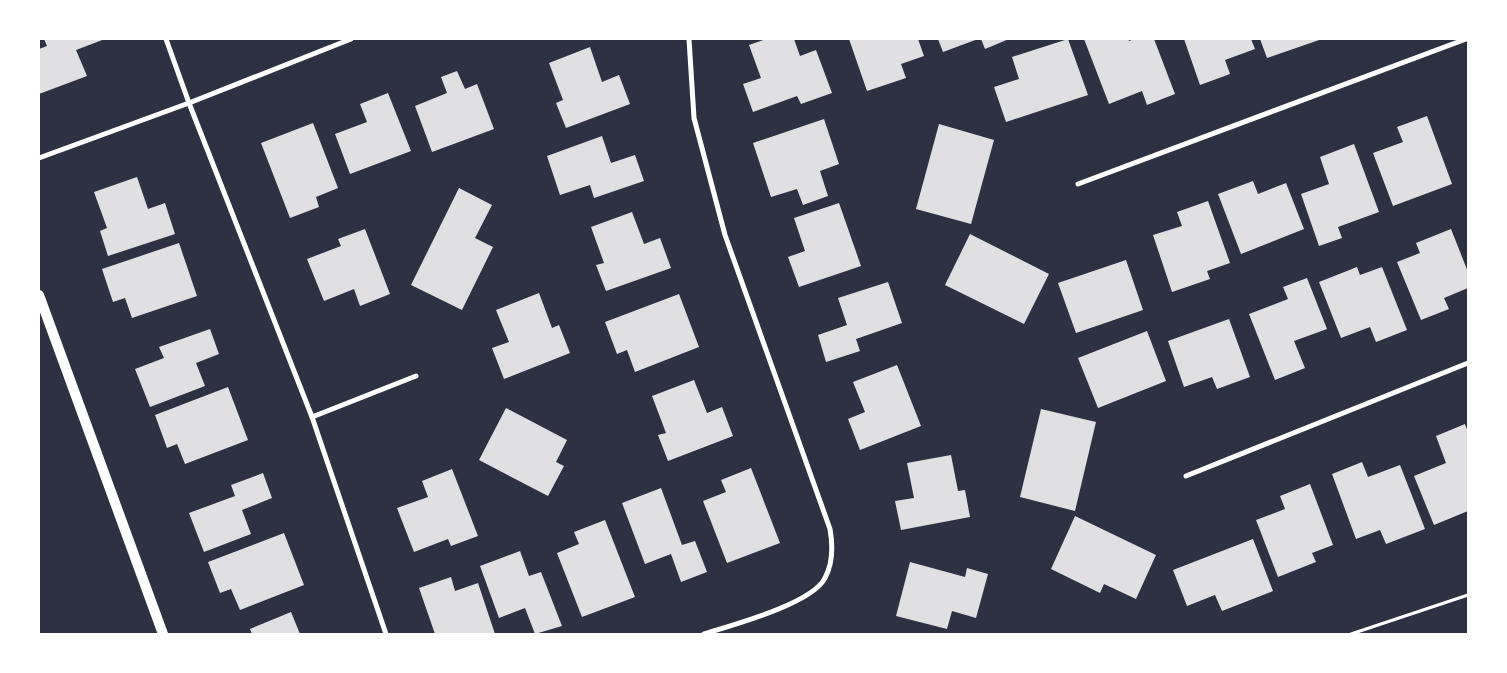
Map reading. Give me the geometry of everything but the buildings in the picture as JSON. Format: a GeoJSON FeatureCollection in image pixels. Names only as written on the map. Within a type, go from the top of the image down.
{"type":"FeatureCollection","features":[{"type":"Feature","properties":{"kind":"main road"},"geometry":{"type":"LineString","coordinates":[[39,295],[163,634]]}},
{"type":"Feature","properties":{"kind":"street"},"geometry":{"type":"LineString","coordinates":[[166,39],[189,103],[312,417],[386,634]]}},
{"type":"Feature","properties":{"kind":"street"},"geometry":{"type":"LineString","coordinates":[[39,158],[189,103],[351,39]]}},
{"type":"Feature","properties":{"kind":"street"},"geometry":{"type":"LineString","coordinates":[[689,39],[694,118],[725,235],[830,529],[833,545],[831,564],[825,579],[817,589],[781,609],[704,634]]}},
{"type":"Feature","properties":{"kind":"street"},"geometry":{"type":"LineString","coordinates":[[1078,184],[1466,39]]}},
{"type":"Feature","properties":{"kind":"street"},"geometry":{"type":"LineString","coordinates":[[1186,476],[1468,364]]}},
{"type":"Feature","properties":{"kind":"street"},"geometry":{"type":"LineString","coordinates":[[312,417],[416,376]]}},
{"type":"Feature","properties":{"kind":"path"},"geometry":{"type":"LineString","coordinates":[[1351,634],[1468,595]]}}]}
